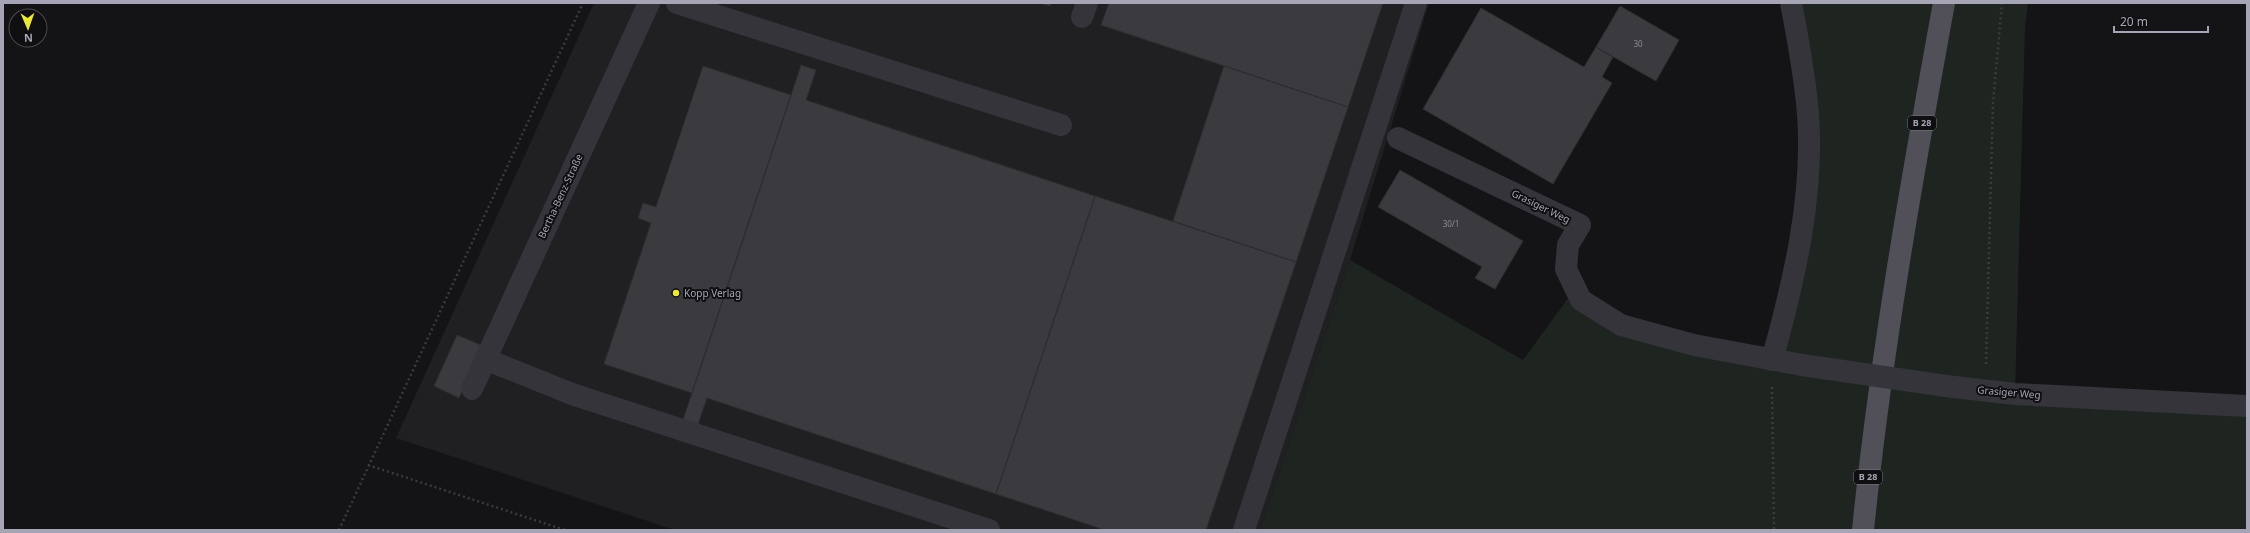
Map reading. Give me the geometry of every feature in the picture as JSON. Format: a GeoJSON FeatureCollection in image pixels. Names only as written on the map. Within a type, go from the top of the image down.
{"type":"FeatureCollection","features":[{"type":"Feature","properties":{"kind":"main road","name":"B 28"},"geometry":{"type":"LineString","coordinates":[[1863,530],[1874,424],[1900,243],[1944,3]]}},
{"type":"Feature","properties":{"kind":"street","name":"Bertha-Benz-Straße"},"geometry":{"type":"LineString","coordinates":[[472,389],[650,3]]}},
{"type":"Feature","properties":{"kind":"street"},"geometry":{"type":"LineString","coordinates":[[677,3],[1062,125]]}},
{"type":"Feature","properties":{"kind":"street"},"geometry":{"type":"LineString","coordinates":[[1244,530],[1416,3]]}},
{"type":"Feature","properties":{"kind":"street"},"geometry":{"type":"LineString","coordinates":[[1772,360],[1787,309],[1802,231],[1807,169],[1808,115],[1791,3]]}},
{"type":"Feature","properties":{"kind":"street","name":"Grasiger Weg"},"geometry":{"type":"LineString","coordinates":[[1398,138],[1580,225],[1568,245],[1566,269],[1581,300],[1621,325],[1694,345],[1772,360],[1946,386],[1985,391],[2247,406]]}},
{"type":"Feature","properties":{"kind":"street"},"geometry":{"type":"LineString","coordinates":[[485,359],[572,394],[989,530]]}},
{"type":"Feature","properties":{"kind":"path"},"geometry":{"type":"LineString","coordinates":[[339,530],[583,3]]}},
{"type":"Feature","properties":{"kind":"path"},"geometry":{"type":"LineString","coordinates":[[1985,391],[1993,103],[2002,3]]}},
{"type":"Feature","properties":{"kind":"path"},"geometry":{"type":"LineString","coordinates":[[1772,360],[1774,530]]}},
{"type":"Feature","properties":{"kind":"path"},"geometry":{"type":"LineString","coordinates":[[368,465],[565,530]]}},
{"type":"Feature","properties":{"kind":"shaded area"},"geometry":{"type":"Polygon","coordinates":[[[594,3],[1429,3],[1350,260],[1260,530],[675,530],[396,438],[594,3]]]}},
{"type":"Feature","properties":{"kind":"shaded area"},"geometry":{"type":"Polygon","coordinates":[[[1791,3],[2028,3],[2025,27],[2015,394],[2247,406],[2247,530],[1260,530],[1350,260],[1523,360],[1574,290],[1621,325],[1772,360],[1807,169],[1791,3]]]}},
{"type":"Feature","properties":{"kind":"building"},"geometry":{"type":"Polygon","coordinates":[[[1041,3],[1051,3],[1050,6],[1041,3]]]}},
{"type":"Feature","properties":{"kind":"building"},"geometry":{"type":"Polygon","coordinates":[[[1109,3],[1383,3],[1348,107],[1101,25],[1109,3]]]}},
{"type":"Feature","properties":{"kind":"building"},"geometry":{"type":"Polygon","coordinates":[[[1620,6],[1679,40],[1656,81],[1596,47],[1620,6]]]}},
{"type":"Feature","properties":{"kind":"building"},"geometry":{"type":"Polygon","coordinates":[[[1481,8],[1584,67],[1596,47],[1613,57],[1602,77],[1612,83],[1553,184],[1423,109],[1481,8]]]}},
{"type":"Feature","properties":{"kind":"building"},"geometry":{"type":"Polygon","coordinates":[[[801,65],[816,70],[806,100],[1095,196],[996,494],[707,398],[697,427],[682,423],[801,65]]]}},
{"type":"Feature","properties":{"kind":"building","name":"Kopp Verlag"},"geometry":{"type":"Polygon","coordinates":[[[703,66],[791,95],[692,393],[604,364],[651,223],[638,218],[643,203],[656,207],[703,66]]]}},
{"type":"Feature","properties":{"kind":"building"},"geometry":{"type":"Polygon","coordinates":[[[1224,66],[1348,107],[1296,262],[1173,221],[1224,66]]]}},
{"type":"Feature","properties":{"kind":"building"},"geometry":{"type":"Polygon","coordinates":[[[1400,170],[1523,241],[1495,289],[1475,278],[1482,267],[1378,207],[1400,170]]]}},
{"type":"Feature","properties":{"kind":"building"},"geometry":{"type":"Polygon","coordinates":[[[1095,196],[1296,262],[1206,530],[1105,530],[996,494],[1095,196]]]}},
{"type":"Feature","properties":{"kind":"building"},"geometry":{"type":"Polygon","coordinates":[[[457,335],[483,346],[459,398],[434,386],[457,335]]]}},
{"type":"Feature","properties":{"kind":"place","name":"Kopp Verlag"},"geometry":{"type":"Point","coordinates":[676,293]}}]}
